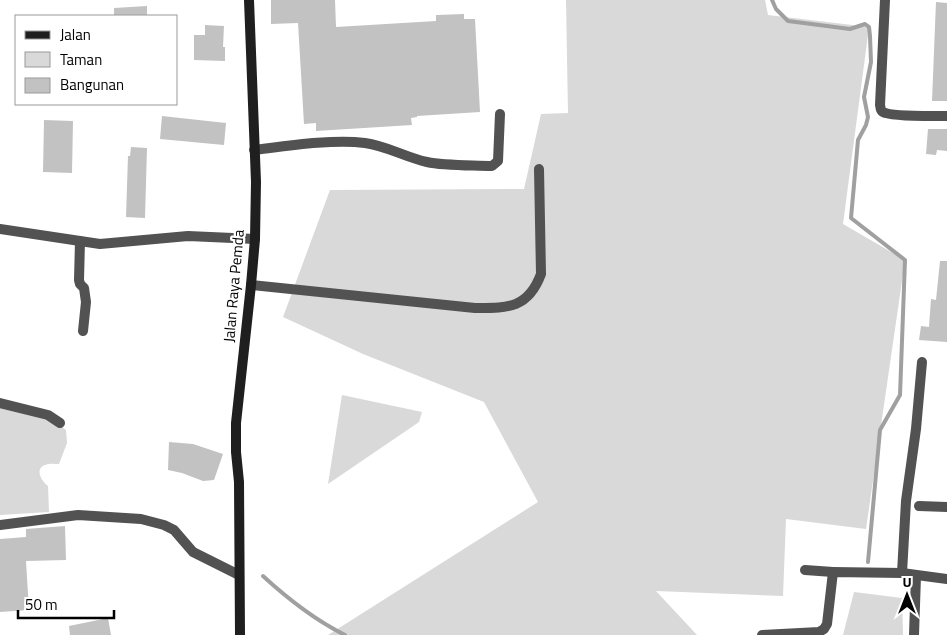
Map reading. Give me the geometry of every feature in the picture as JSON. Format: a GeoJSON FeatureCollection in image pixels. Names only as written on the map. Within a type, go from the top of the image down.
{"type":"FeatureCollection","features":[{"type":"Feature","properties":{"kind":"main road","name":"Jalan Raya Pemda"},"geometry":{"type":"LineString","coordinates":[[240,635],[239,482],[236,424],[251,285],[256,182],[249,0]]}},
{"type":"Feature","properties":{"kind":"street"},"geometry":{"type":"LineString","coordinates":[[886,0],[881,110],[885,113],[897,115],[947,116]]}},
{"type":"Feature","properties":{"kind":"street"},"geometry":{"type":"LineString","coordinates":[[254,150],[286,146],[365,143],[428,162],[492,166],[498,161],[500,114]]}},
{"type":"Feature","properties":{"kind":"street"},"geometry":{"type":"LineString","coordinates":[[251,285],[475,308],[515,306],[526,299],[537,284],[540,274],[539,169]]}},
{"type":"Feature","properties":{"kind":"street"},"geometry":{"type":"LineString","coordinates":[[0,229],[100,244],[188,236],[254,239]]}},
{"type":"Feature","properties":{"kind":"street"},"geometry":{"type":"LineString","coordinates":[[80,241],[79,280],[84,288],[86,302],[83,331]]}},
{"type":"Feature","properties":{"kind":"street"},"geometry":{"type":"LineString","coordinates":[[902,573],[906,501],[916,429],[922,362]]}},
{"type":"Feature","properties":{"kind":"street"},"geometry":{"type":"LineString","coordinates":[[0,403],[48,415],[60,423]]}},
{"type":"Feature","properties":{"kind":"street"},"geometry":{"type":"LineString","coordinates":[[919,506],[947,507]]}},
{"type":"Feature","properties":{"kind":"street"},"geometry":{"type":"LineString","coordinates":[[0,525],[78,515],[141,519],[169,527],[174,530],[193,552],[239,575]]}},
{"type":"Feature","properties":{"kind":"street"},"geometry":{"type":"LineString","coordinates":[[805,570],[902,573],[947,579]]}},
{"type":"Feature","properties":{"kind":"street"},"geometry":{"type":"LineString","coordinates":[[762,635],[819,632],[824,629],[827,624],[833,572]]}},
{"type":"Feature","properties":{"kind":"street"},"geometry":{"type":"LineString","coordinates":[[914,635],[916,576]]}},
{"type":"Feature","properties":{"kind":"green space"},"geometry":{"type":"Polygon","coordinates":[[[566,0],[765,0],[768,15],[869,27],[843,224],[905,260],[866,529],[786,519],[783,596],[656,591],[697,635],[328,635],[538,502],[484,402],[363,354],[283,317],[330,190],[524,189],[541,114],[568,113],[566,0]]]}},
{"type":"Feature","properties":{"kind":"green space"},"geometry":{"type":"Polygon","coordinates":[[[342,395],[422,412],[419,422],[328,484],[342,395]]]}},
{"type":"Feature","properties":{"kind":"green space"},"geometry":{"type":"Polygon","coordinates":[[[0,405],[45,415],[66,430],[67,443],[59,464],[47,464],[40,469],[40,476],[48,486],[49,512],[0,515],[0,405]]]}},
{"type":"Feature","properties":{"kind":"green space"},"geometry":{"type":"Polygon","coordinates":[[[854,592],[902,598],[903,635],[843,635],[854,592]]]}},
{"type":"Feature","properties":{"kind":"building"},"geometry":{"type":"Polygon","coordinates":[[[271,0],[335,0],[336,27],[436,21],[436,15],[464,14],[464,19],[475,19],[480,112],[417,116],[411,118],[412,125],[316,131],[316,123],[304,124],[298,23],[271,24],[271,0]]]}},
{"type":"Feature","properties":{"kind":"building"},"geometry":{"type":"Polygon","coordinates":[[[936,2],[947,3],[947,101],[932,101],[936,2]]]}},
{"type":"Feature","properties":{"kind":"building"},"geometry":{"type":"Polygon","coordinates":[[[147,6],[147,15],[114,15],[114,8],[147,6]]]}},
{"type":"Feature","properties":{"kind":"building"},"geometry":{"type":"Polygon","coordinates":[[[205,25],[224,26],[223,47],[225,47],[225,61],[194,60],[194,35],[205,35],[205,25]]]}},
{"type":"Feature","properties":{"kind":"building"},"geometry":{"type":"Polygon","coordinates":[[[162,116],[226,123],[224,145],[160,139],[162,116]]]}},
{"type":"Feature","properties":{"kind":"building"},"geometry":{"type":"Polygon","coordinates":[[[44,120],[73,121],[72,173],[43,172],[44,120]]]}},
{"type":"Feature","properties":{"kind":"building"},"geometry":{"type":"Polygon","coordinates":[[[928,129],[947,129],[947,151],[937,150],[936,155],[926,154],[928,129]]]}},
{"type":"Feature","properties":{"kind":"building"},"geometry":{"type":"Polygon","coordinates":[[[131,147],[147,148],[145,218],[126,217],[128,156],[130,156],[131,147]]]}},
{"type":"Feature","properties":{"kind":"building"},"geometry":{"type":"Polygon","coordinates":[[[940,261],[947,261],[947,342],[919,340],[921,326],[929,327],[931,299],[936,300],[940,261]]]}},
{"type":"Feature","properties":{"kind":"building"},"geometry":{"type":"Polygon","coordinates":[[[169,442],[193,444],[223,454],[214,480],[203,481],[168,470],[169,442]]]}},
{"type":"Feature","properties":{"kind":"building"},"geometry":{"type":"Polygon","coordinates":[[[65,526],[66,560],[26,561],[29,610],[0,612],[0,539],[26,537],[26,529],[65,526]]]}},
{"type":"Feature","properties":{"kind":"building"},"geometry":{"type":"Polygon","coordinates":[[[108,618],[111,635],[70,635],[69,626],[108,618]]]}},
{"type":"Feature","properties":{"kind":"waterway"},"geometry":{"type":"LineString","coordinates":[[772,0],[776,9],[788,21],[850,29],[865,24],[869,27],[871,62],[864,97],[868,117],[858,140],[851,218],[905,260],[900,395],[880,430],[868,562]]}},
{"type":"Feature","properties":{"kind":"waterway"},"geometry":{"type":"LineString","coordinates":[[263,576],[302,608],[323,623],[345,635]]}}]}
